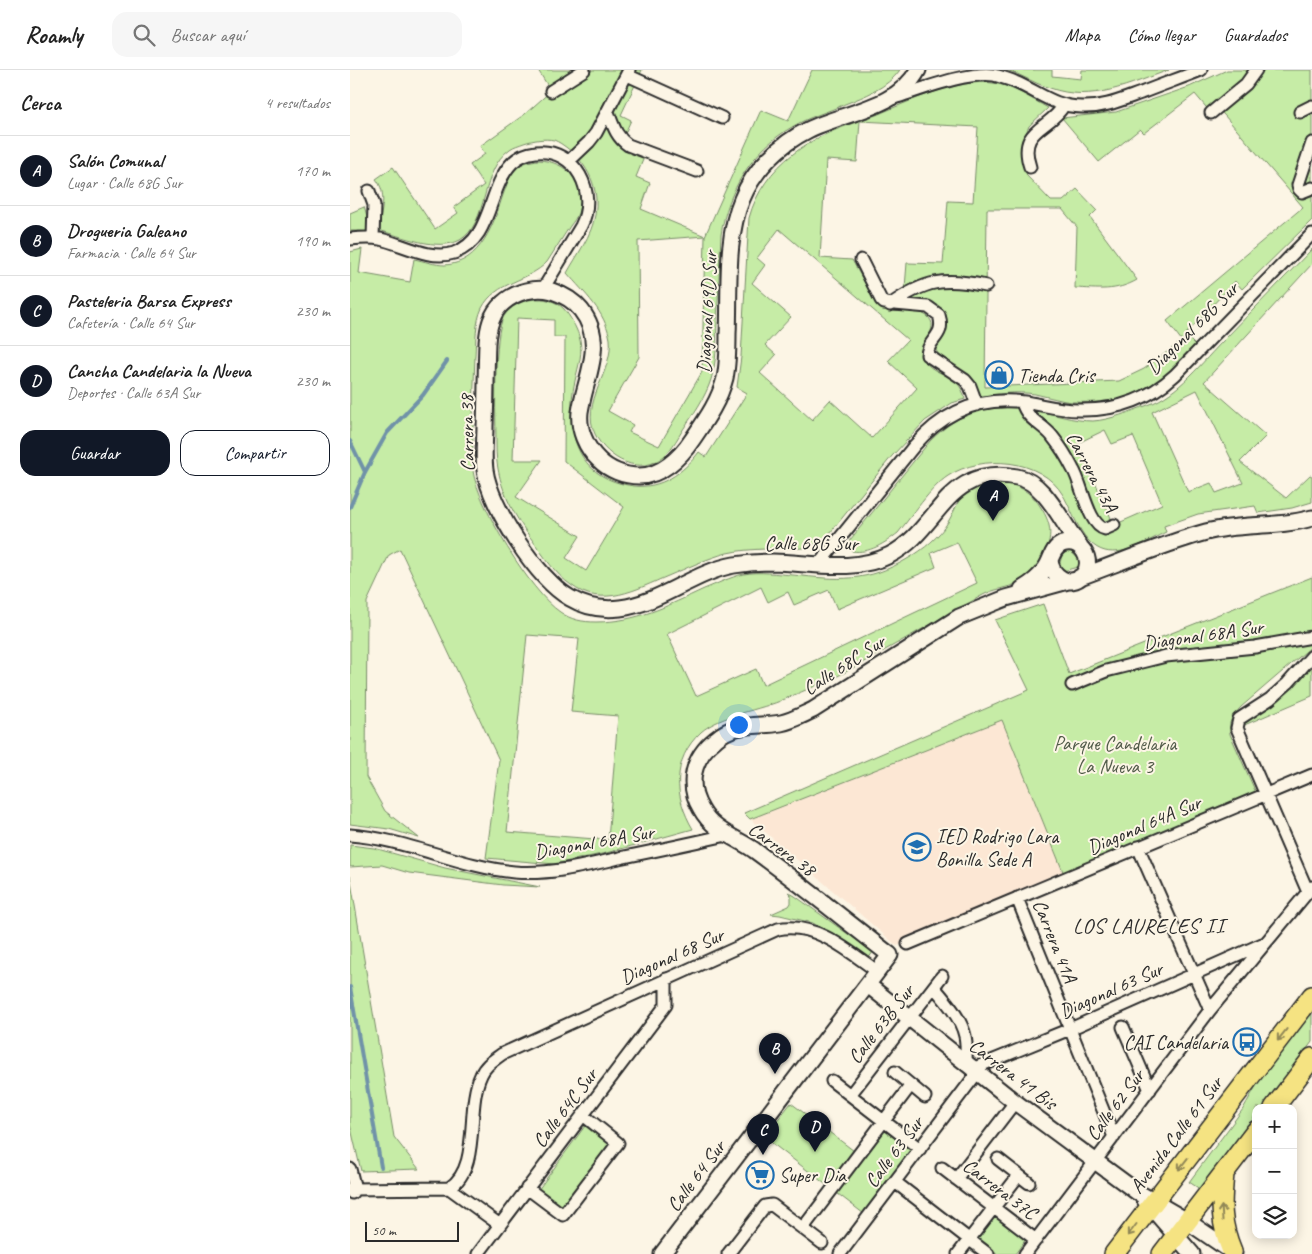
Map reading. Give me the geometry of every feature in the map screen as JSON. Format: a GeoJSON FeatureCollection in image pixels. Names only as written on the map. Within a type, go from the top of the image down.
{"type":"FeatureCollection","features":[{"type":"Feature","properties":{"kind":"main road","name":"Avenida Calle 61 Sur"},"geometry":{"type":"LineString","coordinates":[[1114,1254],[1312,996]]}},
{"type":"Feature","properties":{"kind":"main road"},"geometry":{"type":"LineString","coordinates":[[1277,1104],[1312,1058]]}},
{"type":"Feature","properties":{"kind":"main road"},"geometry":{"type":"LineString","coordinates":[[1162,1254],[1252,1136]]}},
{"type":"Feature","properties":{"kind":"main road"},"geometry":{"type":"LineString","coordinates":[[1224,1173],[1222,1213],[1224,1231],[1233,1253]]}},
{"type":"Feature","properties":{"kind":"street"},"geometry":{"type":"LineString","coordinates":[[551,91],[584,70]]}},
{"type":"Feature","properties":{"kind":"street","name":"Diagonal 69D Sur"},"geometry":{"type":"LineString","coordinates":[[543,289],[568,298],[576,304],[591,326],[594,341],[592,364],[580,417],[585,440],[589,448],[603,464],[616,472],[642,476],[661,470],[673,462],[685,450],[720,396],[727,364],[732,235],[742,197],[761,167],[775,152],[809,130],[883,102],[903,89],[918,70]]}},
{"type":"Feature","properties":{"kind":"street"},"geometry":{"type":"LineString","coordinates":[[883,102],[946,82],[993,75],[1017,83],[1044,98],[1064,105],[1082,108],[1108,104],[1201,70]]}},
{"type":"Feature","properties":{"kind":"street"},"geometry":{"type":"LineString","coordinates":[[1211,113],[1246,84],[1255,72]]}},
{"type":"Feature","properties":{"kind":"street"},"geometry":{"type":"LineString","coordinates":[[569,161],[589,142],[608,112],[628,73],[722,118]]}},
{"type":"Feature","properties":{"kind":"street"},"geometry":{"type":"LineString","coordinates":[[1030,167],[1027,147],[1031,138],[1035,131],[1058,114],[1064,105]]}},
{"type":"Feature","properties":{"kind":"street"},"geometry":{"type":"LineString","coordinates":[[1300,112],[1312,106]]}},
{"type":"Feature","properties":{"kind":"street"},"geometry":{"type":"LineString","coordinates":[[608,112],[617,135],[628,145],[697,171]]}},
{"type":"Feature","properties":{"kind":"street"},"geometry":{"type":"LineString","coordinates":[[1312,143],[1298,185],[1302,192],[1312,188]]}},
{"type":"Feature","properties":{"kind":"street"},"geometry":{"type":"LineString","coordinates":[[350,239],[373,238],[420,251],[443,255],[464,249],[475,239],[485,221],[502,179],[512,163],[524,154],[540,151],[557,154],[569,161],[576,169],[585,185],[588,206],[581,226],[543,289]]}},
{"type":"Feature","properties":{"kind":"street"},"geometry":{"type":"LineString","coordinates":[[369,191],[374,205],[373,238]]}},
{"type":"Feature","properties":{"kind":"street","name":"Diagonal 68G Sur"},"geometry":{"type":"LineString","coordinates":[[819,564],[931,427],[951,414],[976,405],[997,401],[1022,402],[1063,409],[1090,410],[1120,406],[1151,394],[1175,376],[1312,234]]}},
{"type":"Feature","properties":{"kind":"street"},"geometry":{"type":"LineString","coordinates":[[861,260],[881,300],[890,305],[928,307],[939,315],[941,328],[939,335],[928,348],[927,355],[970,386],[976,405]]}},
{"type":"Feature","properties":{"kind":"street"},"geometry":{"type":"LineString","coordinates":[[890,305],[907,292],[930,283],[961,282],[986,286]]}},
{"type":"Feature","properties":{"kind":"street","name":"Carrera 38"},"geometry":{"type":"LineString","coordinates":[[543,289],[513,296],[494,312],[488,326],[486,343],[485,469],[494,501],[510,530],[553,586],[583,605]]}},
{"type":"Feature","properties":{"kind":"street","name":"Carrera 43A"},"geometry":{"type":"LineString","coordinates":[[1022,402],[1027,415],[1043,426],[1068,458],[1077,474],[1090,513],[1096,523],[1105,529],[1114,525]]}},
{"type":"Feature","properties":{"kind":"street","name":"Calle 68G Sur"},"geometry":{"type":"LineString","coordinates":[[583,605],[610,609],[641,604],[714,570],[735,565],[760,562],[849,565],[864,564],[877,560],[891,554],[912,539],[950,494],[962,486],[986,477],[1016,477],[1034,484],[1052,506]]}},
{"type":"Feature","properties":{"kind":"street"},"geometry":{"type":"LineString","coordinates":[[1052,506],[1087,556],[1087,568],[1074,579],[1062,580],[1053,572],[1051,557],[1056,529],[1055,514],[1052,506]]}},
{"type":"Feature","properties":{"kind":"street","name":"Calle 68C Sur"},"geometry":{"type":"LineString","coordinates":[[702,753],[714,740],[730,729],[748,725],[768,725],[788,721],[806,713],[959,616],[1006,598],[1074,579],[1206,532],[1290,523],[1312,518]]}},
{"type":"Feature","properties":{"kind":"street"},"geometry":{"type":"LineString","coordinates":[[1051,557],[1061,545],[1067,543],[1082,548]]}},
{"type":"Feature","properties":{"kind":"street","name":"Calle 68C Sur"},"geometry":{"type":"LineString","coordinates":[[1082,548],[1097,560],[1111,561],[1129,558]]}},
{"type":"Feature","properties":{"kind":"street","name":"Calle 68C Sur"},"geometry":{"type":"LineString","coordinates":[[1006,598],[1037,579],[1051,557]]}},
{"type":"Feature","properties":{"kind":"street","name":"Diagonal 68A Sur"},"geometry":{"type":"LineString","coordinates":[[1072,685],[1106,671],[1166,656],[1255,647],[1312,637]]}},
{"type":"Feature","properties":{"kind":"street"},"geometry":{"type":"LineString","coordinates":[[1310,890],[1264,795],[1237,728],[1239,719],[1270,699],[1312,656]]}},
{"type":"Feature","properties":{"kind":"street","name":"Carrera 38"},"geometry":{"type":"LineString","coordinates":[[702,753],[692,780],[697,802],[706,818],[720,830],[755,850],[890,956]]}},
{"type":"Feature","properties":{"kind":"street","name":"Diagonal 64A Sur"},"geometry":{"type":"LineString","coordinates":[[908,944],[1312,775]]}},
{"type":"Feature","properties":{"kind":"street","name":"Diagonal 68A Sur"},"geometry":{"type":"LineString","coordinates":[[350,835],[392,841],[473,866],[532,873],[556,871],[600,863],[728,835]]}},
{"type":"Feature","properties":{"kind":"street"},"geometry":{"type":"LineString","coordinates":[[1138,847],[1210,1010]]}},
{"type":"Feature","properties":{"kind":"street","name":"Calle 62 Sur"},"geometry":{"type":"LineString","coordinates":[[1025,1254],[1210,1010],[1310,890]]}},
{"type":"Feature","properties":{"kind":"street","name":"Carrera 41A"},"geometry":{"type":"LineString","coordinates":[[1017,898],[1114,1137]]}},
{"type":"Feature","properties":{"kind":"street","name":"Diagonal 68 Sur"},"geometry":{"type":"LineString","coordinates":[[449,1188],[460,1178],[467,1163],[478,1082],[489,1064],[502,1054],[778,929],[802,929],[823,936],[849,951],[878,972]]}},
{"type":"Feature","properties":{"kind":"street","name":"Diagonal 63 Sur"},"geometry":{"type":"LineString","coordinates":[[972,1068],[1070,1029],[1264,944]]}},
{"type":"Feature","properties":{"kind":"street","name":"Calle 64 Sur"},"geometry":{"type":"LineString","coordinates":[[662,1254],[890,956]]}},
{"type":"Feature","properties":{"kind":"street","name":"Calle 63B Sur"},"geometry":{"type":"LineString","coordinates":[[850,1095],[942,976]]}},
{"type":"Feature","properties":{"kind":"street","name":"Calle 64C Sur"},"geometry":{"type":"LineString","coordinates":[[478,1254],[666,1005],[666,980]]}},
{"type":"Feature","properties":{"kind":"street","name":"Carrera 41 Bis"},"geometry":{"type":"LineString","coordinates":[[868,985],[1015,1102],[1152,1204]]}},
{"type":"Feature","properties":{"kind":"street"},"geometry":{"type":"LineString","coordinates":[[934,987],[946,1001],[962,1027],[972,1068]]}},
{"type":"Feature","properties":{"kind":"street"},"geometry":{"type":"LineString","coordinates":[[1123,1028],[1150,1090]]}},
{"type":"Feature","properties":{"kind":"street","name":"Calle 63 Sur"},"geometry":{"type":"LineString","coordinates":[[840,1254],[920,1149],[972,1068]]}},
{"type":"Feature","properties":{"kind":"street"},"geometry":{"type":"LineString","coordinates":[[895,1072],[925,1097]]}},
{"type":"Feature","properties":{"kind":"street"},"geometry":{"type":"LineString","coordinates":[[832,1081],[920,1149]]}},
{"type":"Feature","properties":{"kind":"street"},"geometry":{"type":"LineString","coordinates":[[803,1228],[911,1085]]}},
{"type":"Feature","properties":{"kind":"street"},"geometry":{"type":"LineString","coordinates":[[956,1179],[1015,1102]]}},
{"type":"Feature","properties":{"kind":"street"},"geometry":{"type":"LineString","coordinates":[[528,1188],[563,1215],[618,1143],[582,1116]]}},
{"type":"Feature","properties":{"kind":"street"},"geometry":{"type":"LineString","coordinates":[[998,1159],[1029,1183]]}},
{"type":"Feature","properties":{"kind":"street","name":"Carrera 37C"},"geometry":{"type":"LineString","coordinates":[[942,1168],[1036,1240]]}},
{"type":"Feature","properties":{"kind":"street"},"geometry":{"type":"LineString","coordinates":[[350,1169],[352,1191],[449,1188],[500,1225]]}},
{"type":"Feature","properties":{"kind":"street"},"geometry":{"type":"LineString","coordinates":[[958,1254],[1018,1175]]}},
{"type":"Feature","properties":{"kind":"street"},"geometry":{"type":"LineString","coordinates":[[894,1182],[988,1254]]}},
{"type":"Feature","properties":{"kind":"street"},"geometry":{"type":"LineString","coordinates":[[728,1254],[768,1204],[772,1205],[822,1243]]}},
{"type":"Feature","properties":{"kind":"street"},"geometry":{"type":"LineString","coordinates":[[1152,1204],[1187,1221],[1233,1253]]}},
{"type":"Feature","properties":{"kind":"street"},"geometry":{"type":"LineString","coordinates":[[1152,1204],[1192,1254]]}},
{"type":"Feature","properties":{"kind":"shaded area","name":"IED Rodrigo Lara Bonilla Sede A"},"geometry":{"type":"Polygon","coordinates":[[[1002,720],[1064,874],[897,946],[750,819],[1002,720]]]}},
{"type":"Feature","properties":{"kind":"green space"},"geometry":{"type":"Polygon","coordinates":[[[538,70],[642,70],[621,115],[631,120],[622,140],[647,150],[636,177],[650,183],[641,209],[705,236],[761,110],[788,121],[812,70],[900,70],[889,82],[875,91],[805,120],[778,136],[765,147],[744,173],[729,203],[721,235],[716,354],[711,379],[706,393],[670,449],[655,462],[645,465],[625,462],[608,451],[595,434],[592,422],[594,398],[607,363],[610,339],[599,311],[567,273],[591,230],[596,205],[596,196],[591,178],[574,154],[561,144],[550,139],[531,141],[510,149],[500,158],[494,170],[476,222],[460,240],[451,243],[430,244],[378,230],[383,197],[380,185],[376,179],[393,167],[435,229],[458,213],[454,207],[484,185],[470,165],[485,154],[480,146],[525,114],[551,91],[538,70]],[[705,236],[638,241],[639,357],[608,411],[633,425],[629,432],[659,446],[702,372],[705,236]]]}},
{"type":"Feature","properties":{"kind":"green space"},"geometry":{"type":"Polygon","coordinates":[[[1007,70],[1052,70],[1052,76],[1081,79],[1082,70],[1169,70],[1111,90],[1081,93],[1066,92],[1044,86],[1007,70]]]}},
{"type":"Feature","properties":{"kind":"green space"},"geometry":{"type":"Polygon","coordinates":[[[1227,70],[1312,70],[1312,220],[1242,289],[1235,281],[1185,335],[1195,345],[1175,367],[1151,386],[1133,395],[1099,402],[1072,402],[1021,393],[978,397],[970,378],[937,352],[935,347],[946,325],[945,315],[942,310],[930,301],[904,300],[907,263],[943,264],[948,201],[973,202],[978,127],[860,121],[857,162],[826,160],[820,258],[852,260],[882,308],[893,311],[922,313],[927,316],[932,326],[931,332],[922,348],[923,358],[933,369],[952,378],[962,389],[965,399],[952,403],[925,421],[892,456],[826,538],[820,543],[804,548],[755,549],[727,553],[705,560],[632,591],[607,596],[595,596],[583,592],[560,576],[525,530],[506,497],[497,460],[496,399],[498,340],[500,325],[509,310],[524,301],[532,299],[550,300],[564,309],[575,325],[579,336],[581,353],[572,400],[571,418],[579,450],[587,463],[599,474],[614,482],[634,486],[653,485],[671,478],[686,467],[699,452],[706,457],[747,393],[737,387],[741,357],[749,218],[756,199],[766,182],[785,160],[812,141],[843,127],[933,92],[964,84],[993,83],[1008,87],[1048,108],[1029,126],[1022,142],[1022,158],[1027,176],[1051,201],[1063,201],[1077,189],[1097,210],[1090,217],[1137,280],[1114,288],[1075,288],[1077,227],[1062,209],[987,209],[985,387],[1119,381],[1144,369],[1182,341],[1167,321],[1303,207],[1218,108],[1211,113],[1195,94],[1144,133],[1140,129],[1099,162],[1062,118],[1116,112],[1189,87],[1227,70]],[[779,229],[757,258],[765,265],[752,283],[791,317],[765,345],[776,355],[760,373],[812,420],[830,400],[872,438],[917,388],[888,361],[908,340],[779,229]],[[517,318],[513,460],[542,460],[516,497],[580,536],[566,558],[586,571],[624,507],[564,461],[565,337],[554,337],[554,320],[517,318]]]}},
{"type":"Feature","properties":{"kind":"green space"},"geometry":{"type":"Polygon","coordinates":[[[538,160],[558,164],[566,169],[578,183],[581,202],[576,218],[547,262],[531,274],[495,292],[482,308],[478,320],[476,338],[473,404],[473,471],[477,486],[495,526],[535,587],[560,612],[568,617],[582,621],[611,621],[652,612],[744,574],[768,573],[825,578],[852,578],[880,572],[909,558],[925,547],[945,527],[964,494],[975,487],[992,482],[1008,483],[1023,489],[1029,494],[1045,514],[1050,534],[1047,547],[1039,565],[1035,572],[1026,579],[983,595],[835,677],[775,703],[719,721],[701,732],[684,754],[679,779],[679,792],[682,804],[693,829],[606,853],[555,864],[486,858],[499,760],[400,549],[389,555],[367,602],[366,777],[385,811],[419,838],[389,829],[350,824],[350,252],[362,249],[359,273],[410,282],[414,259],[441,265],[457,263],[468,257],[484,240],[495,217],[508,180],[514,171],[522,164],[538,160]],[[957,542],[931,553],[936,567],[837,609],[829,590],[794,605],[788,592],[768,602],[761,587],[667,634],[696,696],[756,669],[763,685],[977,583],[957,542]],[[527,635],[507,832],[608,840],[618,716],[571,712],[579,639],[527,635]]]}},
{"type":"Feature","properties":{"kind":"green space"},"geometry":{"type":"Polygon","coordinates":[[[364,207],[368,231],[350,231],[350,213],[364,207]]]}},
{"type":"Feature","properties":{"kind":"green space"},"geometry":{"type":"Polygon","coordinates":[[[1312,249],[1312,264],[1204,382],[1266,436],[1240,462],[1286,498],[1310,475],[1312,476],[1312,502],[1292,508],[1258,513],[1255,506],[1198,514],[1164,526],[1166,532],[1137,546],[1113,552],[1097,548],[1090,542],[1080,528],[1063,495],[1041,473],[1010,463],[977,464],[962,469],[942,481],[928,495],[898,533],[871,549],[852,551],[849,545],[850,540],[930,441],[953,422],[977,411],[1004,408],[1034,410],[1078,420],[1093,421],[1121,415],[1159,400],[1190,376],[1312,249]],[[1197,390],[1152,412],[1188,492],[1211,483],[1216,493],[1243,483],[1197,390]],[[1105,430],[1078,443],[1114,525],[1162,504],[1133,436],[1112,444],[1105,430]]]}},
{"type":"Feature","properties":{"kind":"green space"},"geometry":{"type":"Polygon","coordinates":[[[1065,545],[1084,565],[1057,573],[1065,545]]]}},
{"type":"Feature","properties":{"kind":"green space","name":"Parque Candelaria La Nueva 3"},"geometry":{"type":"Polygon","coordinates":[[[1312,577],[1312,646],[1241,707],[1230,722],[1230,734],[1257,795],[1064,874],[1002,720],[750,819],[744,813],[1029,690],[995,620],[1043,604],[1069,674],[1312,577]]]}},
{"type":"Feature","properties":{"kind":"green space"},"geometry":{"type":"Polygon","coordinates":[[[1312,662],[1312,696],[1242,726],[1244,720],[1265,709],[1282,696],[1312,662]]]}},
{"type":"Feature","properties":{"kind":"green space"},"geometry":{"type":"Polygon","coordinates":[[[350,845],[374,848],[445,868],[540,887],[503,885],[409,873],[382,865],[350,867],[350,845]]]}},
{"type":"Feature","properties":{"kind":"green space"},"geometry":{"type":"Polygon","coordinates":[[[350,876],[394,1137],[419,1169],[361,1171],[350,1124],[350,876]]]}},
{"type":"Feature","properties":{"kind":"green space"},"geometry":{"type":"Polygon","coordinates":[[[788,892],[873,952],[868,959],[813,923],[771,914],[789,906],[791,895],[788,892]]]}},
{"type":"Feature","properties":{"kind":"green space"},"geometry":{"type":"Polygon","coordinates":[[[1312,1011],[1312,1042],[1265,1104],[1252,1104],[1252,1120],[1200,1189],[1189,1182],[1243,1109],[1264,1072],[1312,1011]]]}},
{"type":"Feature","properties":{"kind":"green space"},"geometry":{"type":"Polygon","coordinates":[[[791,1103],[858,1154],[884,1121],[920,1149],[868,1217],[764,1137],[791,1103]]]}},
{"type":"Feature","properties":{"kind":"green space"},"geometry":{"type":"Polygon","coordinates":[[[585,1126],[609,1144],[562,1208],[538,1190],[585,1126]]]}},
{"type":"Feature","properties":{"kind":"green space"},"geometry":{"type":"Polygon","coordinates":[[[993,1208],[1029,1235],[1015,1254],[988,1254],[970,1240],[993,1208]]]}},
{"type":"Feature","properties":{"kind":"waterway"},"geometry":{"type":"LineString","coordinates":[[350,507],[365,472],[387,433],[423,395],[447,361]]}},
{"type":"Feature","properties":{"kind":"waterway"},"geometry":{"type":"LineString","coordinates":[[350,441],[365,472]]}},
{"type":"Feature","properties":{"kind":"waterway"},"geometry":{"type":"LineString","coordinates":[[350,987],[381,1167]]}},
{"type":"Feature","properties":{"kind":"place","name":"Tienda Cris"},"geometry":{"type":"Point","coordinates":[999,375]}},
{"type":"Feature","properties":{"kind":"place","name":"Salón Comunal"},"geometry":{"type":"Point","coordinates":[993,521]}},
{"type":"Feature","properties":{"kind":"place","name":"IED Rodrigo Lara Bonilla Sede A"},"geometry":{"type":"Point","coordinates":[917,847]}},
{"type":"Feature","properties":{"kind":"place","name":"CAI Candelaria"},"geometry":{"type":"Point","coordinates":[1247,1042]}},
{"type":"Feature","properties":{"kind":"place","name":"Drogueria Galeano"},"geometry":{"type":"Point","coordinates":[775,1074]}},
{"type":"Feature","properties":{"kind":"place","name":"Cancha Candelaria la Nueva"},"geometry":{"type":"Point","coordinates":[815,1152]}},
{"type":"Feature","properties":{"kind":"place","name":"Pasteleria Barsa Express"},"geometry":{"type":"Point","coordinates":[763,1155]}},
{"type":"Feature","properties":{"kind":"place","name":"Super Dia"},"geometry":{"type":"Point","coordinates":[760,1175]}},
{"type":"Feature","properties":{"kind":"district","name":"LOS LAURELES II"},"geometry":{"type":"Point","coordinates":[1149,926]}}]}
